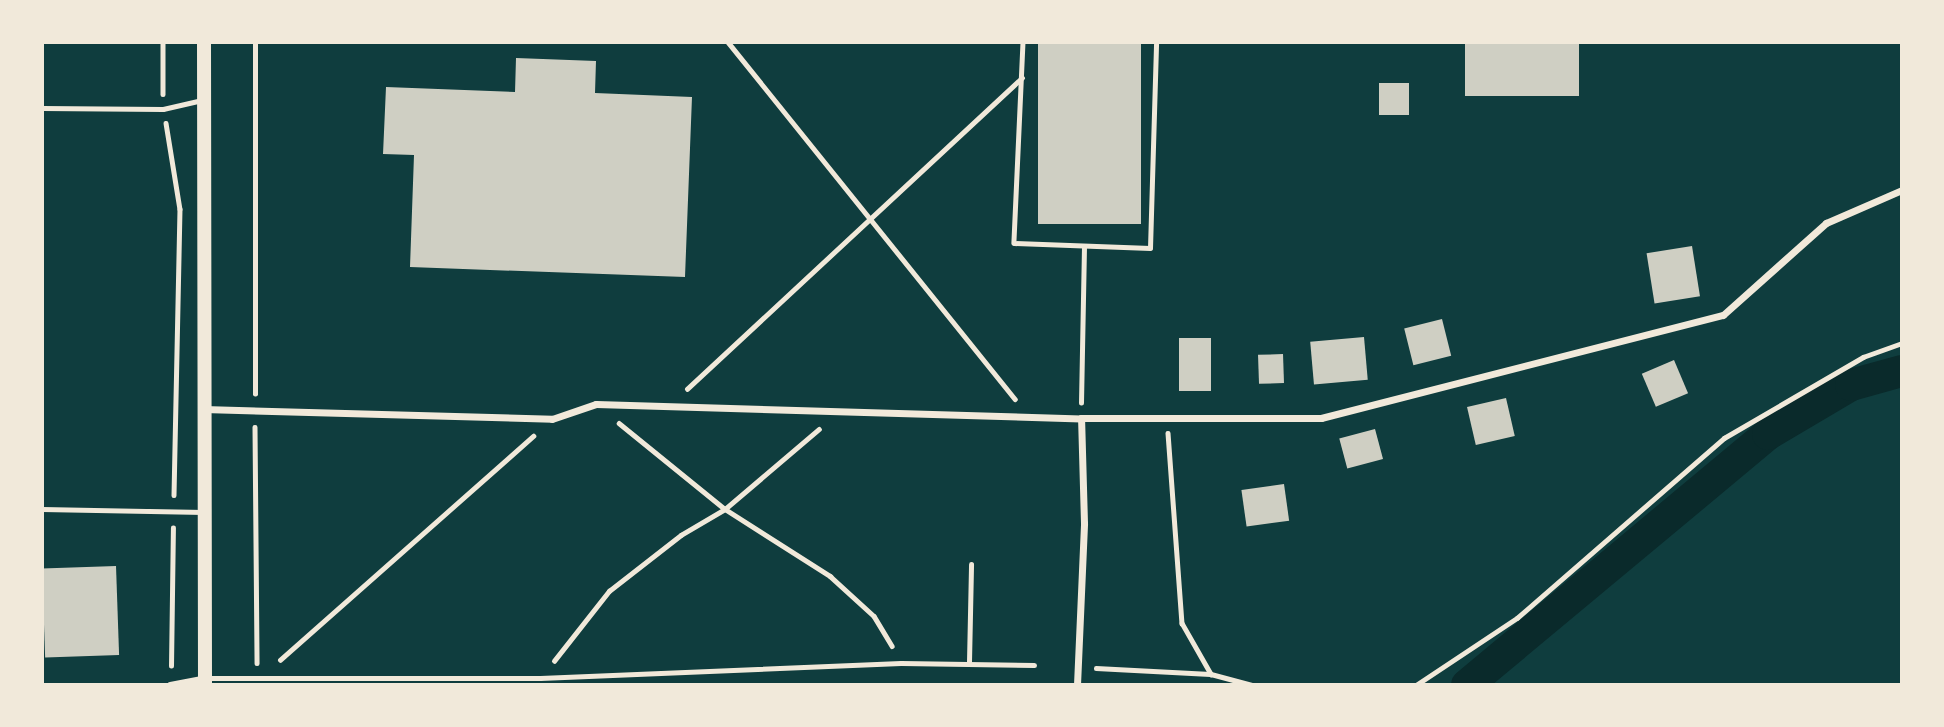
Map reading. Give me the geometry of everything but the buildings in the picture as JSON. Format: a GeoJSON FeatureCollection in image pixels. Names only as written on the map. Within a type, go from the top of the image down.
{"type":"FeatureCollection","features":[{"type":"Feature","properties":{"kind":"main road"},"geometry":{"type":"LineString","coordinates":[[204,42],[202,409],[207,512],[205,682]]}},
{"type":"Feature","properties":{"kind":"street"},"geometry":{"type":"LineString","coordinates":[[202,409],[552,419],[596,404],[1081,418],[1321,418],[1723,315],[1826,223],[1902,190]]}},
{"type":"Feature","properties":{"kind":"street"},"geometry":{"type":"LineString","coordinates":[[1077,685],[1084,523],[1081,418]]}},
{"type":"Feature","properties":{"kind":"street"},"geometry":{"type":"LineString","coordinates":[[170,685],[205,682]]}},
{"type":"Feature","properties":{"kind":"lane"},"geometry":{"type":"LineString","coordinates":[[42,108],[163,109],[204,100]]}},
{"type":"Feature","properties":{"kind":"lane"},"geometry":{"type":"LineString","coordinates":[[42,509],[207,512]]}},
{"type":"Feature","properties":{"kind":"lane"},"geometry":{"type":"LineString","coordinates":[[969,662],[971,564]]}},
{"type":"Feature","properties":{"kind":"lane"},"geometry":{"type":"LineString","coordinates":[[205,682],[540,678],[901,663],[1034,665]]}},
{"type":"Feature","properties":{"kind":"path"},"geometry":{"type":"LineString","coordinates":[[163,42],[163,109],[180,209],[170,685]]}},
{"type":"Feature","properties":{"kind":"path"},"geometry":{"type":"LineString","coordinates":[[255,42],[258,680]]}},
{"type":"Feature","properties":{"kind":"path"},"geometry":{"type":"LineString","coordinates":[[728,42],[1028,416]]}},
{"type":"Feature","properties":{"kind":"path"},"geometry":{"type":"LineString","coordinates":[[1023,42],[1014,243],[1150,248],[1156,42]]}},
{"type":"Feature","properties":{"kind":"path"},"geometry":{"type":"LineString","coordinates":[[668,406],[1023,77]]}},
{"type":"Feature","properties":{"kind":"path"},"geometry":{"type":"LineString","coordinates":[[1081,418],[1084,247]]}},
{"type":"Feature","properties":{"kind":"path"},"geometry":{"type":"LineString","coordinates":[[1416,685],[1517,618],[1724,438],[1863,357],[1902,343]]}},
{"type":"Feature","properties":{"kind":"path"},"geometry":{"type":"LineString","coordinates":[[596,404],[725,509],[830,576],[874,617],[901,663]]}},
{"type":"Feature","properties":{"kind":"path"},"geometry":{"type":"LineString","coordinates":[[540,678],[608,591],[681,535],[725,509],[839,411]]}},
{"type":"Feature","properties":{"kind":"path"},"geometry":{"type":"LineString","coordinates":[[258,680],[552,419]]}},
{"type":"Feature","properties":{"kind":"path"},"geometry":{"type":"LineString","coordinates":[[1167,419],[1182,623],[1210,674]]}},
{"type":"Feature","properties":{"kind":"path"},"geometry":{"type":"LineString","coordinates":[[1088,668],[1210,674],[1252,685]]}},
{"type":"Feature","properties":{"kind":"waterway"},"geometry":{"type":"LineString","coordinates":[[1467,685],[1768,434],[1851,385],[1902,371]]}}]}
